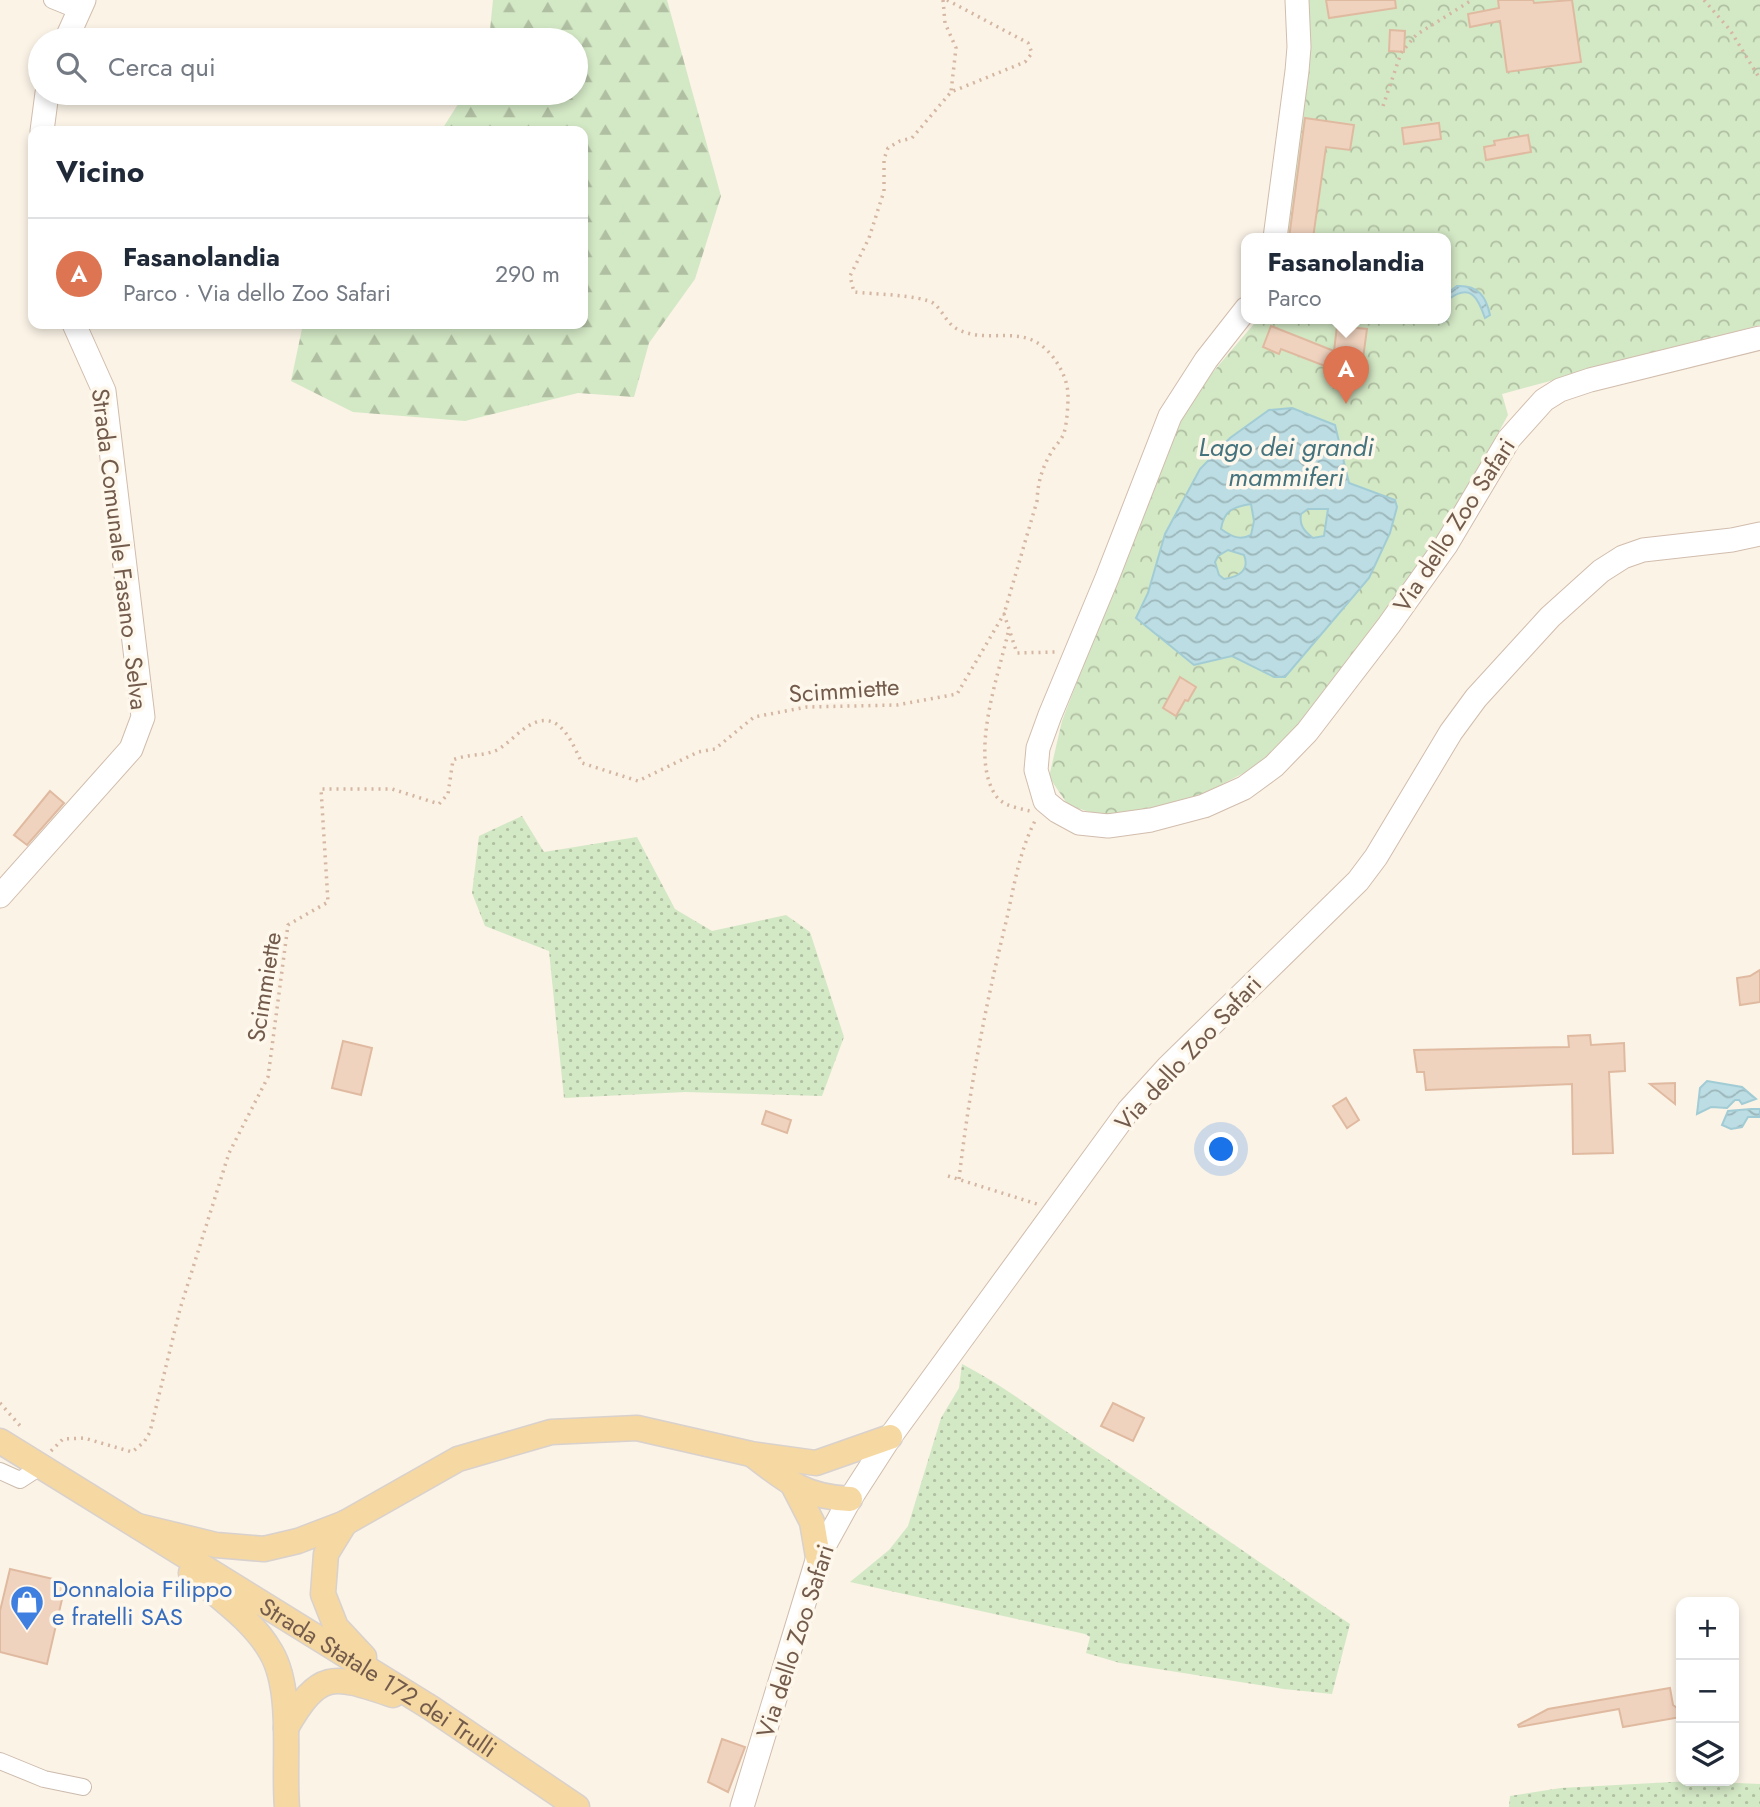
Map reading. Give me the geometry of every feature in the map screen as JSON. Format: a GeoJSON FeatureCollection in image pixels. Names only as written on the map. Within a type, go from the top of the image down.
{"type":"FeatureCollection","features":[{"type":"Feature","properties":{"kind":"main road"},"geometry":{"type":"LineString","coordinates":[[138,1526],[216,1545],[264,1549],[298,1541],[345,1523],[458,1459],[551,1432],[637,1428],[751,1454],[816,1463],[890,1437]]}},
{"type":"Feature","properties":{"kind":"main road","name":"Strada Statale 172 dei Trulli"},"geometry":{"type":"LineString","coordinates":[[0,1441],[387,1681],[577,1807]]}},
{"type":"Feature","properties":{"kind":"main road"},"geometry":{"type":"LineString","coordinates":[[751,1454],[793,1485],[825,1498],[850,1499]]}},
{"type":"Feature","properties":{"kind":"main road"},"geometry":{"type":"LineString","coordinates":[[816,1463],[837,1478],[850,1499]]}},
{"type":"Feature","properties":{"kind":"main road"},"geometry":{"type":"LineString","coordinates":[[793,1485],[812,1522],[818,1557]]}},
{"type":"Feature","properties":{"kind":"main road"},"geometry":{"type":"LineString","coordinates":[[345,1523],[326,1553],[323,1594],[336,1627],[387,1681]]}},
{"type":"Feature","properties":{"kind":"main road"},"geometry":{"type":"LineString","coordinates":[[138,1526],[249,1624],[272,1653],[282,1688],[286,1728],[287,1807]]}},
{"type":"Feature","properties":{"kind":"main road"},"geometry":{"type":"LineString","coordinates":[[286,1728],[302,1701],[315,1687],[329,1681],[346,1681],[431,1709]]}},
{"type":"Feature","properties":{"kind":"street"},"geometry":{"type":"LineString","coordinates":[[52,0],[82,5],[71,28]]}},
{"type":"Feature","properties":{"kind":"street"},"geometry":{"type":"LineString","coordinates":[[1276,233],[1297,71],[1297,0]]}},
{"type":"Feature","properties":{"kind":"street"},"geometry":{"type":"LineString","coordinates":[[43,126],[45,105]]}},
{"type":"Feature","properties":{"kind":"street","name":"Via dello Zoo Safari"},"geometry":{"type":"LineString","coordinates":[[1241,316],[1200,369],[1170,416],[1038,748],[1036,770],[1045,801],[1079,824],[1108,827],[1191,810],[1244,788],[1274,766],[1307,732],[1380,636],[1447,545],[1509,439],[1544,400],[1560,390],[1590,380],[1760,338]]}},
{"type":"Feature","properties":{"kind":"street","name":"Strada Comunale Fasano - Selva"},"geometry":{"type":"LineString","coordinates":[[0,896],[131,749],[143,717],[104,391],[76,329]]}},
{"type":"Feature","properties":{"kind":"street","name":"Via dello Zoo Safari"},"geometry":{"type":"LineString","coordinates":[[741,1807],[818,1557],[850,1499],[890,1437],[1128,1111],[1168,1067],[1358,881],[1377,858],[1451,732],[1476,698],[1550,617],[1601,572],[1623,557],[1643,550],[1732,540],[1760,534]]}},
{"type":"Feature","properties":{"kind":"street"},"geometry":{"type":"LineString","coordinates":[[0,1471],[20,1480],[40,1467]]}},
{"type":"Feature","properties":{"kind":"street"},"geometry":{"type":"LineString","coordinates":[[0,1761],[44,1779],[83,1787]]}},
{"type":"Feature","properties":{"kind":"path"},"geometry":{"type":"LineString","coordinates":[[951,92],[956,48],[946,23],[945,0],[1028,43],[1032,53],[1025,61],[951,92],[912,138],[888,148],[884,159],[884,191],[869,239],[850,276],[853,292],[933,303],[947,322],[959,330],[980,335],[1030,338],[1047,349],[1059,365],[1067,382],[1064,433],[1042,467],[1037,501],[1004,614],[1017,653],[1075,652]]}},
{"type":"Feature","properties":{"kind":"path"},"geometry":{"type":"LineString","coordinates":[[1384,106],[1401,53],[1416,35],[1472,0]]}},
{"type":"Feature","properties":{"kind":"path"},"geometry":{"type":"LineString","coordinates":[[1704,0],[1730,30],[1760,79]]}},
{"type":"Feature","properties":{"kind":"path","name":"Scimmiette"},"geometry":{"type":"LineString","coordinates":[[40,1467],[63,1439],[84,1438],[132,1452],[144,1442],[150,1432],[180,1309],[229,1153],[268,1077],[288,925],[328,902],[321,789],[392,789],[439,804],[448,794],[453,760],[465,755],[481,756],[498,749],[536,722],[554,722],[565,730],[582,763],[638,781],[698,751],[715,749],[754,717],[807,707],[897,705],[957,694],[1004,614]]}},
{"type":"Feature","properties":{"kind":"path"},"geometry":{"type":"LineString","coordinates":[[959,1179],[967,1107],[996,964],[1026,838],[1038,814],[1005,804],[996,796],[985,765],[983,737],[1009,631]]}},
{"type":"Feature","properties":{"kind":"path"},"geometry":{"type":"LineString","coordinates":[[948,1176],[1056,1209]]}},
{"type":"Feature","properties":{"kind":"green space"},"geometry":{"type":"Polygon","coordinates":[[[493,0],[667,0],[721,196],[695,279],[649,343],[634,397],[578,393],[465,421],[353,412],[291,381],[302,329],[588,329],[588,126],[444,126],[457,105],[588,105],[588,28],[490,28],[493,0]]]}},
{"type":"Feature","properties":{"kind":"green space"},"geometry":{"type":"Polygon","coordinates":[[[1308,0],[1760,0],[1760,325],[1502,394],[1508,415],[1436,546],[1316,707],[1263,763],[1192,800],[1108,818],[1068,805],[1049,777],[1062,721],[1178,418],[1195,393],[1254,324],[1451,324],[1451,233],[1285,233],[1308,0]]]}},
{"type":"Feature","properties":{"kind":"green space"},"geometry":{"type":"Polygon","coordinates":[[[522,816],[544,852],[637,837],[675,909],[712,931],[786,915],[810,932],[844,1037],[822,1096],[685,1092],[564,1098],[549,951],[485,926],[472,893],[479,836],[522,816]]]}},
{"type":"Feature","properties":{"kind":"green space"},"geometry":{"type":"Polygon","coordinates":[[[962,1364],[1017,1398],[1350,1624],[1332,1694],[1120,1663],[1086,1653],[1090,1637],[1085,1634],[850,1582],[889,1550],[908,1526],[941,1418],[959,1388],[962,1364]]]}},
{"type":"Feature","properties":{"kind":"green space"},"geometry":{"type":"Polygon","coordinates":[[[1676,1782],[1676,1786],[1760,1784],[1760,1807],[1509,1807],[1510,1796],[1561,1788],[1676,1782]]]}},
{"type":"Feature","properties":{"kind":"water"},"geometry":{"type":"Polygon","coordinates":[[[1457,286],[1476,290],[1486,302],[1490,315],[1485,318],[1473,295],[1463,292],[1451,298],[1451,290],[1457,286]]]}},
{"type":"Feature","properties":{"kind":"water","name":"Lago dei grandi mammiferi"},"geometry":{"type":"Polygon","coordinates":[[[1292,408],[1335,425],[1349,483],[1395,500],[1397,507],[1390,533],[1369,578],[1285,677],[1274,677],[1232,656],[1194,665],[1136,618],[1148,593],[1165,534],[1200,469],[1230,438],[1269,410],[1292,408]],[[1251,504],[1230,510],[1221,529],[1235,537],[1251,535],[1254,521],[1251,504]],[[1308,509],[1301,514],[1302,525],[1307,533],[1313,538],[1324,536],[1328,509],[1308,509]],[[1228,550],[1218,556],[1215,562],[1219,575],[1224,579],[1239,574],[1246,565],[1244,555],[1228,550]]]}},
{"type":"Feature","properties":{"kind":"water"},"geometry":{"type":"Polygon","coordinates":[[[1707,1081],[1742,1087],[1756,1099],[1742,1104],[1735,1100],[1727,1108],[1711,1107],[1697,1114],[1700,1088],[1707,1081]]]}},
{"type":"Feature","properties":{"kind":"water"},"geometry":{"type":"Polygon","coordinates":[[[1760,1109],[1760,1117],[1748,1117],[1742,1127],[1731,1129],[1722,1125],[1728,1111],[1760,1109]]]}},
{"type":"Feature","properties":{"kind":"building"},"geometry":{"type":"Polygon","coordinates":[[[1326,0],[1395,0],[1396,8],[1329,18],[1326,0]]]}},
{"type":"Feature","properties":{"kind":"building"},"geometry":{"type":"Polygon","coordinates":[[[1498,0],[1533,0],[1534,3],[1572,0],[1581,62],[1507,72],[1500,21],[1470,27],[1468,14],[1499,8],[1498,0]]]}},
{"type":"Feature","properties":{"kind":"building"},"geometry":{"type":"Polygon","coordinates":[[[1390,30],[1405,31],[1404,52],[1389,51],[1390,30]]]}},
{"type":"Feature","properties":{"kind":"building"},"geometry":{"type":"Polygon","coordinates":[[[1305,118],[1354,125],[1350,150],[1326,147],[1314,233],[1290,233],[1305,118]]]}},
{"type":"Feature","properties":{"kind":"building"},"geometry":{"type":"Polygon","coordinates":[[[1439,123],[1441,139],[1404,144],[1402,128],[1439,123]]]}},
{"type":"Feature","properties":{"kind":"building"},"geometry":{"type":"Polygon","coordinates":[[[1528,135],[1531,152],[1486,160],[1484,147],[1495,145],[1494,141],[1528,135]]]}},
{"type":"Feature","properties":{"kind":"building"},"geometry":{"type":"Polygon","coordinates":[[[1271,326],[1334,351],[1337,326],[1367,329],[1360,380],[1338,377],[1338,371],[1281,349],[1279,354],[1263,347],[1271,326]]]}},
{"type":"Feature","properties":{"kind":"building"},"geometry":{"type":"Polygon","coordinates":[[[1180,677],[1196,687],[1176,716],[1163,708],[1180,677]]]}},
{"type":"Feature","properties":{"kind":"building"},"geometry":{"type":"Polygon","coordinates":[[[50,791],[64,803],[27,845],[14,835],[50,791]]]}},
{"type":"Feature","properties":{"kind":"building"},"geometry":{"type":"Polygon","coordinates":[[[1760,970],[1760,1002],[1740,1005],[1737,978],[1750,976],[1760,970]]]}},
{"type":"Feature","properties":{"kind":"building"},"geometry":{"type":"Polygon","coordinates":[[[1590,1035],[1591,1045],[1624,1043],[1625,1071],[1609,1072],[1613,1153],[1573,1154],[1572,1084],[1426,1090],[1424,1072],[1417,1072],[1414,1050],[1569,1047],[1568,1036],[1590,1035]]]}},
{"type":"Feature","properties":{"kind":"building"},"geometry":{"type":"Polygon","coordinates":[[[343,1041],[372,1048],[361,1095],[332,1088],[343,1041]]]}},
{"type":"Feature","properties":{"kind":"building"},"geometry":{"type":"Polygon","coordinates":[[[1675,1083],[1675,1104],[1650,1084],[1675,1083]]]}},
{"type":"Feature","properties":{"kind":"building"},"geometry":{"type":"Polygon","coordinates":[[[1346,1098],[1359,1120],[1347,1128],[1333,1106],[1346,1098]]]}},
{"type":"Feature","properties":{"kind":"building"},"geometry":{"type":"Polygon","coordinates":[[[766,1111],[791,1120],[787,1133],[762,1124],[766,1111]]]}},
{"type":"Feature","properties":{"kind":"building"},"geometry":{"type":"Polygon","coordinates":[[[1113,1403],[1144,1418],[1133,1441],[1101,1426],[1113,1403]]]}},
{"type":"Feature","properties":{"kind":"building","name":"Donnaloia Filippo e fratelli SAS"},"geometry":{"type":"Polygon","coordinates":[[[10,1569],[66,1582],[47,1664],[0,1652],[0,1611],[10,1569]]]}},
{"type":"Feature","properties":{"kind":"building"},"geometry":{"type":"Polygon","coordinates":[[[1670,1688],[1676,1718],[1623,1727],[1619,1709],[1519,1727],[1518,1725],[1548,1709],[1670,1688]]]}},
{"type":"Feature","properties":{"kind":"building"},"geometry":{"type":"Polygon","coordinates":[[[722,1739],[745,1747],[728,1792],[708,1782],[722,1739]]]}},
{"type":"Feature","properties":{"kind":"place","name":"Fasanolandia"},"geometry":{"type":"Point","coordinates":[1346,404]}},
{"type":"Feature","properties":{"kind":"place","name":"Donnaloia Filippo e fratelli SAS"},"geometry":{"type":"Point","coordinates":[27,1632]}}]}
